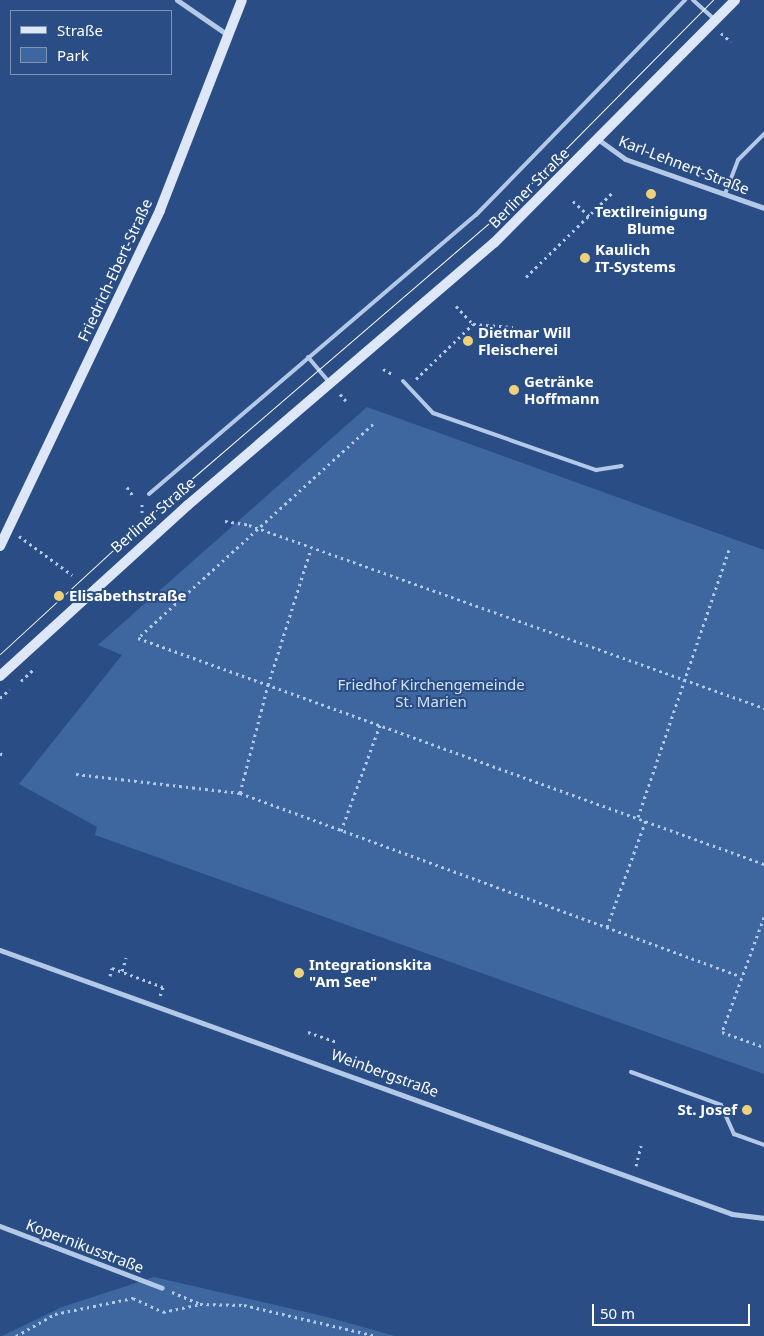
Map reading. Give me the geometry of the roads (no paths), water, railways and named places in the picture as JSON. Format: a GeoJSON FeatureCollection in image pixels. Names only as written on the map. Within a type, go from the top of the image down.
{"type":"FeatureCollection","features":[{"type":"Feature","properties":{"kind":"street"},"geometry":{"type":"LineString","coordinates":[[177,0],[228,34]]}},
{"type":"Feature","properties":{"kind":"street","name":"Friedrich-Ebert-Straße"},"geometry":{"type":"LineString","coordinates":[[0,546],[160,210],[242,0]]}},
{"type":"Feature","properties":{"kind":"street","name":"Berliner Straße"},"geometry":{"type":"LineString","coordinates":[[0,676],[53,623],[494,243],[599,140],[735,0]]}},
{"type":"Feature","properties":{"kind":"street","name":"Karl-Lehnert-Straße"},"geometry":{"type":"LineString","coordinates":[[599,140],[625,159],[764,208]]}},
{"type":"Feature","properties":{"kind":"street","name":"Weinbergstraße"},"geometry":{"type":"LineString","coordinates":[[0,950],[156,1008],[634,1177],[732,1214],[762,1218]]}},
{"type":"Feature","properties":{"kind":"street","name":"Kopernikusstraße"},"geometry":{"type":"LineString","coordinates":[[0,1226],[162,1288]]}},
{"type":"Feature","properties":{"kind":"lane","name":"Berliner Straße"},"geometry":{"type":"LineString","coordinates":[[149,494],[476,215],[685,0]]}},
{"type":"Feature","properties":{"kind":"lane"},"geometry":{"type":"LineString","coordinates":[[693,0],[716,20]]}},
{"type":"Feature","properties":{"kind":"lane"},"geometry":{"type":"LineString","coordinates":[[725,194],[738,160],[764,134]]}},
{"type":"Feature","properties":{"kind":"lane"},"geometry":{"type":"LineString","coordinates":[[308,357],[331,384]]}},
{"type":"Feature","properties":{"kind":"lane"},"geometry":{"type":"LineString","coordinates":[[403,381],[433,413],[596,470],[622,466]]}},
{"type":"Feature","properties":{"kind":"lane"},"geometry":{"type":"LineString","coordinates":[[632,1072],[721,1104],[734,1134],[764,1145]]}},
{"type":"Feature","properties":{"kind":"tram line"},"geometry":{"type":"LineString","coordinates":[[0,654],[174,494],[507,208],[713,0]]}},
{"type":"Feature","properties":{"kind":"place","name":"Textilreinigung Blume"},"geometry":{"type":"Point","coordinates":[651,194]}},
{"type":"Feature","properties":{"kind":"place","name":"Kaulich IT-Systems"},"geometry":{"type":"Point","coordinates":[585,258]}},
{"type":"Feature","properties":{"kind":"place","name":"Dietmar Will Fleischerei"},"geometry":{"type":"Point","coordinates":[468,341]}},
{"type":"Feature","properties":{"kind":"place","name":"Getränke Hoffmann"},"geometry":{"type":"Point","coordinates":[514,390]}},
{"type":"Feature","properties":{"kind":"place","name":"Elisabethstraße"},"geometry":{"type":"Point","coordinates":[59,596]}},
{"type":"Feature","properties":{"kind":"place","name":"Integrationskita \"Am See\""},"geometry":{"type":"Point","coordinates":[299,973]}},
{"type":"Feature","properties":{"kind":"place","name":"St. Josef"},"geometry":{"type":"Point","coordinates":[747,1110]}},
{"type":"Feature","properties":{"kind":"park label","name":"Friedhof Kirchengemeinde St. Marien"},"geometry":{"type":"Point","coordinates":[431,692]}}]}
